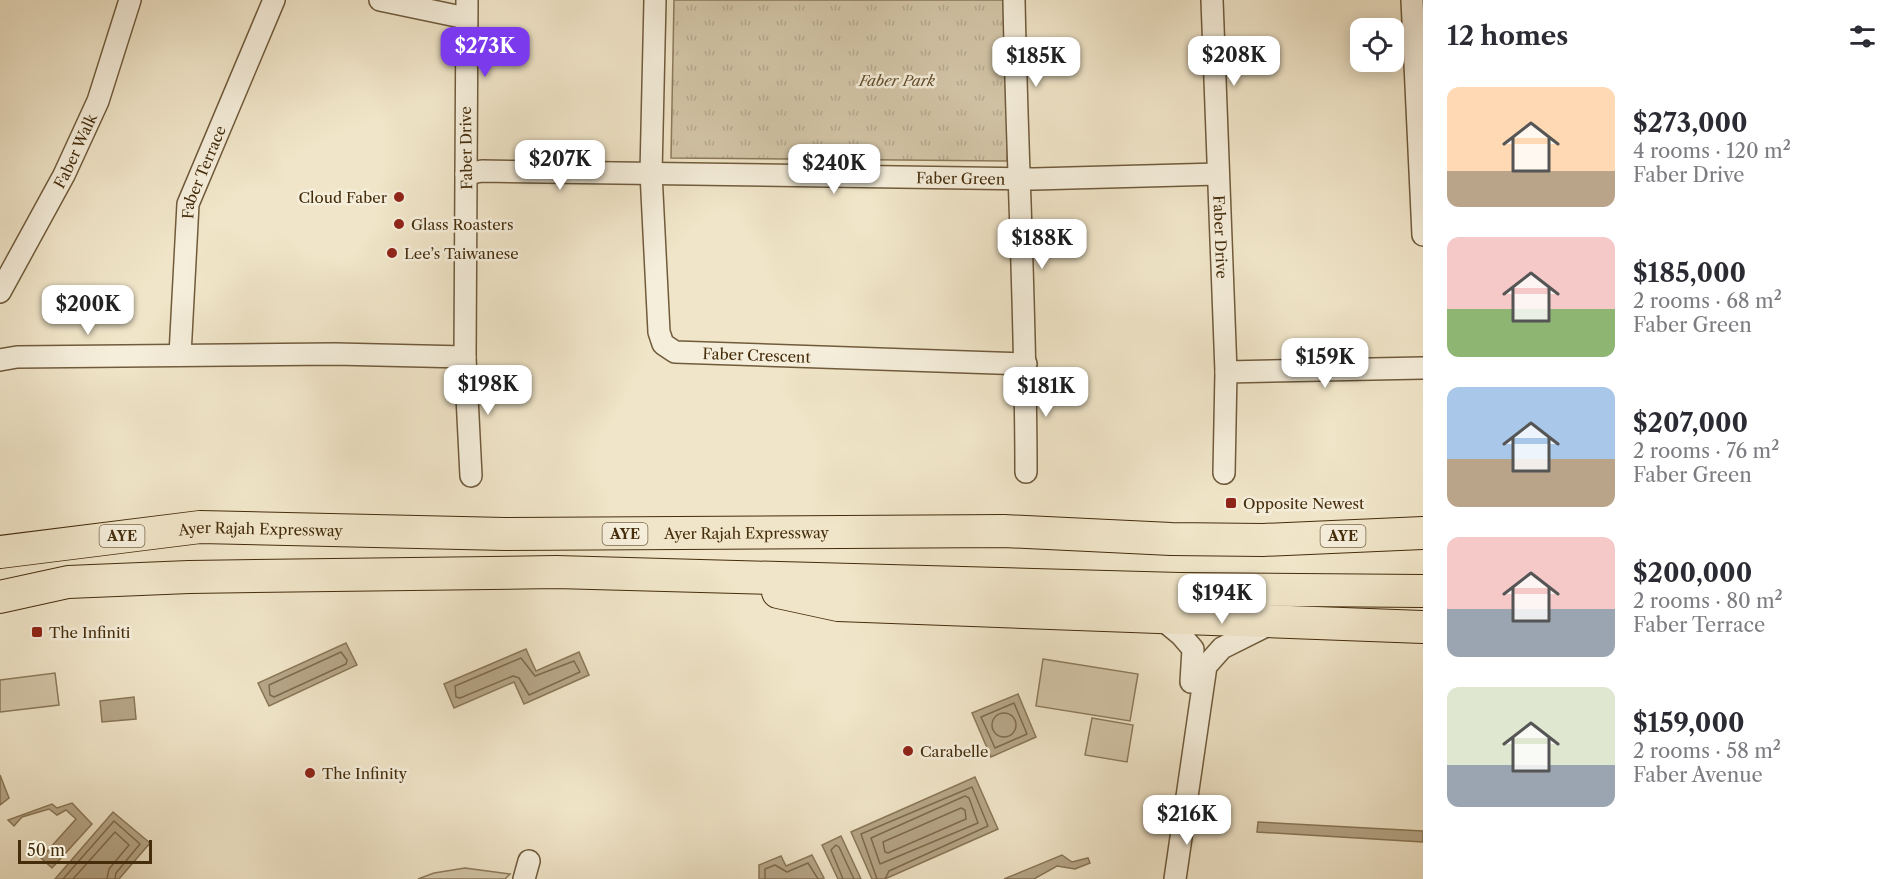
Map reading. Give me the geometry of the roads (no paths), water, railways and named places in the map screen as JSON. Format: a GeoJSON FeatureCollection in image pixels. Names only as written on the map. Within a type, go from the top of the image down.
{"type":"FeatureCollection","features":[{"type":"Feature","properties":{"kind":"highway","name":"Ayer Rajah Expressway"},"geometry":{"type":"LineString","coordinates":[[0,552],[201,527],[505,534],[1004,531],[1171,539],[1263,540],[1423,533]]}},
{"type":"Feature","properties":{"kind":"highway"},"geometry":{"type":"LineString","coordinates":[[0,597],[68,582],[189,577],[556,572],[1180,589],[1423,591]]}},
{"type":"Feature","properties":{"kind":"highway"},"geometry":{"type":"LineString","coordinates":[[703,576],[838,605],[1423,627]]}},
{"type":"Feature","properties":{"kind":"street","name":"Faber Walk"},"geometry":{"type":"LineString","coordinates":[[0,292],[64,175],[98,101],[130,0]]}},
{"type":"Feature","properties":{"kind":"street","name":"Faber Terrace"},"geometry":{"type":"LineString","coordinates":[[180,354],[188,204],[274,0]]}},
{"type":"Feature","properties":{"kind":"street"},"geometry":{"type":"LineString","coordinates":[[380,0],[466,9]]}},
{"type":"Feature","properties":{"kind":"street"},"geometry":{"type":"LineString","coordinates":[[651,172],[655,0]]}},
{"type":"Feature","properties":{"kind":"street","name":"Faber Green"},"geometry":{"type":"LineString","coordinates":[[1014,0],[1018,177]]}},
{"type":"Feature","properties":{"kind":"street","name":"Faber Drive"},"geometry":{"type":"LineString","coordinates":[[1212,0],[1226,372],[1224,473]]}},
{"type":"Feature","properties":{"kind":"street"},"geometry":{"type":"LineString","coordinates":[[1412,0],[1423,235]]}},
{"type":"Feature","properties":{"kind":"street","name":"Faber Drive"},"geometry":{"type":"LineString","coordinates":[[466,9],[465,357],[471,476]]}},
{"type":"Feature","properties":{"kind":"street","name":"Faber Green"},"geometry":{"type":"LineString","coordinates":[[466,174],[482,171],[1018,177],[1218,174]]}},
{"type":"Feature","properties":{"kind":"street","name":"Faber Crescent"},"geometry":{"type":"LineString","coordinates":[[651,172],[659,332],[663,344],[675,352],[1026,364]]}},
{"type":"Feature","properties":{"kind":"street"},"geometry":{"type":"LineString","coordinates":[[1018,177],[1026,364],[1026,471]]}},
{"type":"Feature","properties":{"kind":"street"},"geometry":{"type":"LineString","coordinates":[[0,360],[17,357],[180,354],[465,357]]}},
{"type":"Feature","properties":{"kind":"street"},"geometry":{"type":"LineString","coordinates":[[1226,372],[1423,368]]}},
{"type":"Feature","properties":{"kind":"street"},"geometry":{"type":"LineString","coordinates":[[1158,616],[1181,635],[1194,654],[1162,879]]}},
{"type":"Feature","properties":{"kind":"street"},"geometry":{"type":"LineString","coordinates":[[1175,879],[1206,666],[1222,648],[1274,623]]}},
{"type":"Feature","properties":{"kind":"water"},"geometry":{"type":"Polygon","coordinates":[[[346,643],[357,665],[269,706],[258,683],[346,643]]]}},
{"type":"Feature","properties":{"kind":"water"},"geometry":{"type":"Polygon","coordinates":[[[526,649],[536,671],[579,652],[589,675],[524,704],[514,682],[454,708],[444,684],[526,649]]]}},
{"type":"Feature","properties":{"kind":"water"},"geometry":{"type":"Polygon","coordinates":[[[1018,694],[1036,737],[991,757],[972,713],[1018,694]]]}},
{"type":"Feature","properties":{"kind":"water"},"geometry":{"type":"Polygon","coordinates":[[[134,697],[136,719],[102,722],[100,701],[134,697]]]}},
{"type":"Feature","properties":{"kind":"water"},"geometry":{"type":"Polygon","coordinates":[[[0,775],[9,798],[0,805],[0,775]]]}},
{"type":"Feature","properties":{"kind":"water"},"geometry":{"type":"Polygon","coordinates":[[[975,777],[998,829],[885,879],[872,879],[851,832],[975,777]]]}},
{"type":"Feature","properties":{"kind":"water"},"geometry":{"type":"Polygon","coordinates":[[[72,803],[92,824],[52,868],[41,858],[76,819],[66,810],[57,815],[49,809],[22,817],[14,826],[8,820],[52,804],[57,808],[72,803]]]}},
{"type":"Feature","properties":{"kind":"water"},"geometry":{"type":"Polygon","coordinates":[[[113,812],[150,843],[119,879],[55,879],[113,812]]]}},
{"type":"Feature","properties":{"kind":"water"},"geometry":{"type":"Polygon","coordinates":[[[1258,822],[1423,831],[1423,842],[1257,832],[1258,822]]]}},
{"type":"Feature","properties":{"kind":"water"},"geometry":{"type":"Polygon","coordinates":[[[841,836],[861,879],[838,879],[822,845],[841,836]]]}},
{"type":"Feature","properties":{"kind":"water"},"geometry":{"type":"Polygon","coordinates":[[[812,855],[824,878],[759,879],[759,865],[781,856],[786,866],[812,855]]]}},
{"type":"Feature","properties":{"kind":"water"},"geometry":{"type":"Polygon","coordinates":[[[1062,855],[1072,862],[1088,858],[1090,863],[1075,869],[1057,866],[1034,879],[1004,879],[1062,855]]]}},
{"type":"Feature","properties":{"kind":"place","name":"Cloud Faber"},"geometry":{"type":"Point","coordinates":[399,197]}},
{"type":"Feature","properties":{"kind":"place","name":"Glass Roasters"},"geometry":{"type":"Point","coordinates":[399,224]}},
{"type":"Feature","properties":{"kind":"place","name":"Lee’s Taiwanese"},"geometry":{"type":"Point","coordinates":[392,253]}},
{"type":"Feature","properties":{"kind":"place","name":"Opposite Newest"},"geometry":{"type":"Point","coordinates":[1231,503]}},
{"type":"Feature","properties":{"kind":"place","name":"The Infiniti"},"geometry":{"type":"Point","coordinates":[37,632]}},
{"type":"Feature","properties":{"kind":"place","name":"Carabelle"},"geometry":{"type":"Point","coordinates":[908,751]}},
{"type":"Feature","properties":{"kind":"place","name":"The Infinity"},"geometry":{"type":"Point","coordinates":[310,773]}},
{"type":"Feature","properties":{"kind":"park label","name":"Faber Park"},"geometry":{"type":"Point","coordinates":[897,80]}}]}
